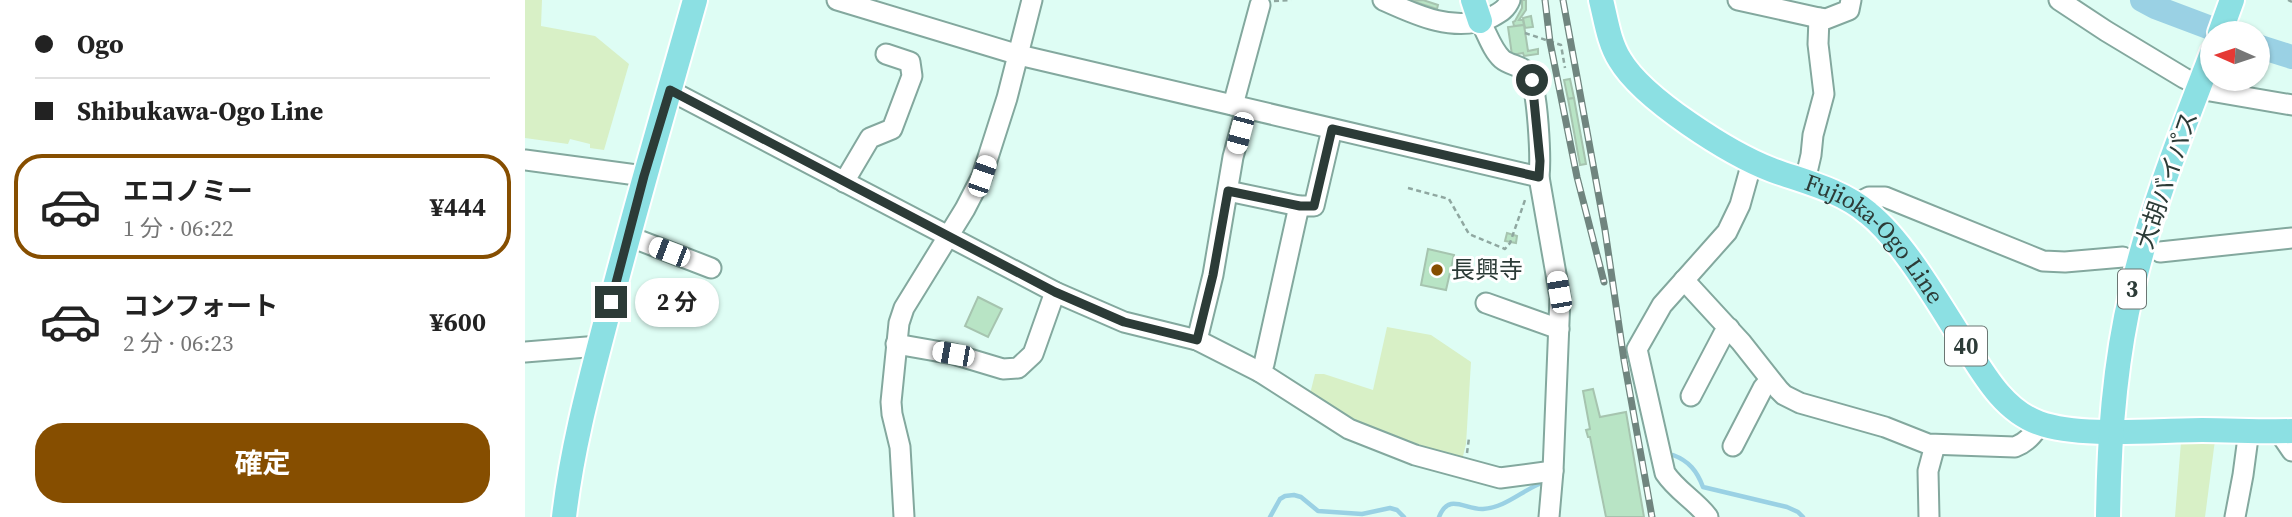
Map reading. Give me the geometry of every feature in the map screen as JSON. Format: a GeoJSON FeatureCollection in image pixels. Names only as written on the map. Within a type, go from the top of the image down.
{"type":"FeatureCollection","features":[{"type":"Feature","properties":{"kind":"main road"},"geometry":{"type":"LineString","coordinates":[[564,517],[573,449],[599,346],[695,0]]}},
{"type":"Feature","properties":{"kind":"main road","name":"Fujioka-Ogo Line"},"geometry":{"type":"LineString","coordinates":[[1601,0],[1614,49],[1638,84],[1703,132],[1752,162],[1833,191],[1857,203],[1884,228],[1900,247],[1992,386],[2022,416],[2040,424],[2080,430],[2249,430],[2288,438]]}},
{"type":"Feature","properties":{"kind":"main road"},"geometry":{"type":"LineString","coordinates":[[2224,21],[2232,0]]}},
{"type":"Feature","properties":{"kind":"main road","name":"大胡バイパス"},"geometry":{"type":"LineString","coordinates":[[2108,517],[2111,431],[2121,343],[2152,214],[2200,84]]}},
{"type":"Feature","properties":{"kind":"street"},"geometry":{"type":"LineString","coordinates":[[837,0],[1019,55],[1539,177]]}},
{"type":"Feature","properties":{"kind":"street"},"geometry":{"type":"LineString","coordinates":[[904,517],[900,447],[892,414],[899,323],[904,308],[965,209],[982,176],[1019,55],[1032,0]]}},
{"type":"Feature","properties":{"kind":"street"},"geometry":{"type":"LineString","coordinates":[[1383,0],[1423,17],[1455,24],[1467,25],[1477,11]]}},
{"type":"Feature","properties":{"kind":"street"},"geometry":{"type":"LineString","coordinates":[[1477,11],[1503,11],[1510,0]]}},
{"type":"Feature","properties":{"kind":"street"},"geometry":{"type":"LineString","coordinates":[[1738,0],[1826,19],[1849,10],[1851,0]]}},
{"type":"Feature","properties":{"kind":"street"},"geometry":{"type":"LineString","coordinates":[[2059,0],[2106,31],[2200,68]]}},
{"type":"Feature","properties":{"kind":"street"},"geometry":{"type":"LineString","coordinates":[[1197,340],[1213,275],[1259,5]]}},
{"type":"Feature","properties":{"kind":"street"},"geometry":{"type":"LineString","coordinates":[[1477,11],[1503,60],[1526,71],[1532,80],[1540,161],[1539,177],[1559,292],[1549,517]]}},
{"type":"Feature","properties":{"kind":"street"},"geometry":{"type":"LineString","coordinates":[[1805,181],[1824,94],[1818,44],[1819,18]]}},
{"type":"Feature","properties":{"kind":"street"},"geometry":{"type":"LineString","coordinates":[[844,182],[870,138],[892,129],[912,76],[910,62],[885,54]]}},
{"type":"Feature","properties":{"kind":"street"},"geometry":{"type":"LineString","coordinates":[[670,90],[1055,292],[1124,322],[1197,340],[1260,372],[1349,429],[1415,455],[1500,478],[1553,471]]}},
{"type":"Feature","properties":{"kind":"street"},"geometry":{"type":"LineString","coordinates":[[2220,91],[2223,95],[2292,105]]}},
{"type":"Feature","properties":{"kind":"street"},"geometry":{"type":"LineString","coordinates":[[1228,191],[1300,206],[1314,206],[1332,129]]}},
{"type":"Feature","properties":{"kind":"street"},"geometry":{"type":"LineString","coordinates":[[525,160],[644,176]]}},
{"type":"Feature","properties":{"kind":"street"},"geometry":{"type":"LineString","coordinates":[[1708,517],[1672,485],[1665,473],[1637,349],[1662,306],[1727,232],[1739,205],[1752,162]]}},
{"type":"Feature","properties":{"kind":"street"},"geometry":{"type":"LineString","coordinates":[[1857,203],[1869,197],[1885,197],[2043,261],[2123,257]]}},
{"type":"Feature","properties":{"kind":"street"},"geometry":{"type":"LineString","coordinates":[[1260,372],[1300,206]]}},
{"type":"Feature","properties":{"kind":"street"},"geometry":{"type":"LineString","coordinates":[[628,236],[711,268]]}},
{"type":"Feature","properties":{"kind":"street"},"geometry":{"type":"LineString","coordinates":[[2160,252],[2292,238]]}},
{"type":"Feature","properties":{"kind":"street"},"geometry":{"type":"LineString","coordinates":[[1684,280],[1729,328],[1784,395],[1800,403],[1885,427],[1935,445],[2015,447],[2033,436],[2040,424]]}},
{"type":"Feature","properties":{"kind":"street"},"geometry":{"type":"LineString","coordinates":[[896,344],[953,354],[1003,369],[1018,368],[1033,354],[1055,292]]}},
{"type":"Feature","properties":{"kind":"street"},"geometry":{"type":"LineString","coordinates":[[1486,303],[1559,329]]}},
{"type":"Feature","properties":{"kind":"street"},"geometry":{"type":"LineString","coordinates":[[1691,396],[1729,328]]}},
{"type":"Feature","properties":{"kind":"street"},"geometry":{"type":"LineString","coordinates":[[525,352],[599,346]]}},
{"type":"Feature","properties":{"kind":"street"},"geometry":{"type":"LineString","coordinates":[[1733,446],[1763,388],[1770,380]]}},
{"type":"Feature","properties":{"kind":"street"},"geometry":{"type":"LineString","coordinates":[[2235,517],[2249,430]]}},
{"type":"Feature","properties":{"kind":"street"},"geometry":{"type":"LineString","coordinates":[[1929,517],[1928,471],[1935,445]]}},
{"type":"Feature","properties":{"kind":"path"},"geometry":{"type":"LineString","coordinates":[[1525,33],[1561,45],[1565,68]]}},
{"type":"Feature","properties":{"kind":"path"},"geometry":{"type":"LineString","coordinates":[[1408,188],[1449,199],[1469,234],[1505,249],[1510,243],[1530,189],[1539,177]]}},
{"type":"Feature","properties":{"kind":"green space"},"geometry":{"type":"Polygon","coordinates":[[[525,0],[542,0],[541,26],[595,36],[629,64],[604,150],[590,148],[590,144],[570,139],[568,144],[525,138],[525,0]]]}},
{"type":"Feature","properties":{"kind":"green space"},"geometry":{"type":"Polygon","coordinates":[[[1387,327],[1431,335],[1471,362],[1466,444],[1462,460],[1416,448],[1348,421],[1310,394],[1315,374],[1324,374],[1373,390],[1387,327]]]}},
{"type":"Feature","properties":{"kind":"green space"},"geometry":{"type":"Polygon","coordinates":[[[2215,440],[2205,517],[2175,517],[2181,442],[2215,440]]]}},
{"type":"Feature","properties":{"kind":"building"},"geometry":{"type":"Polygon","coordinates":[[[1423,0],[1438,5],[1437,9],[1412,1],[1423,0]]]}},
{"type":"Feature","properties":{"kind":"building"},"geometry":{"type":"Polygon","coordinates":[[[1522,0],[1526,0],[1526,10],[1519,20],[1523,20],[1524,25],[1514,26],[1513,22],[1522,8],[1522,0]]]}},
{"type":"Feature","properties":{"kind":"building"},"geometry":{"type":"Polygon","coordinates":[[[1531,16],[1533,27],[1525,28],[1523,18],[1531,16]]]}},
{"type":"Feature","properties":{"kind":"building"},"geometry":{"type":"Polygon","coordinates":[[[1524,25],[1528,51],[1538,49],[1538,54],[1512,55],[1508,27],[1524,25]]]}},
{"type":"Feature","properties":{"kind":"building"},"geometry":{"type":"Polygon","coordinates":[[[1570,79],[1574,98],[1568,99],[1564,80],[1570,79]]]}},
{"type":"Feature","properties":{"kind":"building"},"geometry":{"type":"Polygon","coordinates":[[[1574,98],[1586,164],[1580,165],[1568,99],[1574,98]]]}},
{"type":"Feature","properties":{"kind":"building"},"geometry":{"type":"Polygon","coordinates":[[[1507,233],[1517,236],[1516,243],[1505,241],[1507,233]]]}},
{"type":"Feature","properties":{"kind":"building","name":"長興寺"},"geometry":{"type":"Polygon","coordinates":[[[1428,249],[1454,255],[1446,290],[1421,285],[1428,249]]]}},
{"type":"Feature","properties":{"kind":"building"},"geometry":{"type":"Polygon","coordinates":[[[978,297],[1002,309],[988,337],[965,326],[978,297]]]}},
{"type":"Feature","properties":{"kind":"building"},"geometry":{"type":"Polygon","coordinates":[[[1593,389],[1600,417],[1626,412],[1644,517],[1606,517],[1590,437],[1586,430],[1590,429],[1583,391],[1593,389]]]}},
{"type":"Feature","properties":{"kind":"waterway"},"geometry":{"type":"LineString","coordinates":[[2142,0],[2200,24]]}},
{"type":"Feature","properties":{"kind":"waterway"},"geometry":{"type":"LineString","coordinates":[[2270,50],[2292,57]]}},
{"type":"Feature","properties":{"kind":"waterway"},"geometry":{"type":"LineString","coordinates":[[1673,455],[1692,467],[1703,487],[1787,507],[1803,517]]}},
{"type":"Feature","properties":{"kind":"waterway"},"geometry":{"type":"LineString","coordinates":[[1439,517],[1448,505],[1492,508],[1544,482]]}},
{"type":"Feature","properties":{"kind":"waterway"},"geometry":{"type":"LineString","coordinates":[[1270,517],[1280,499],[1294,495],[1301,497],[1318,511],[1362,514],[1390,508],[1397,510],[1404,517]]}},
{"type":"Feature","properties":{"kind":"railway"},"geometry":{"type":"LineString","coordinates":[[1545,0],[1550,42],[1577,177],[1604,282]]}},
{"type":"Feature","properties":{"kind":"railway"},"geometry":{"type":"LineString","coordinates":[[1563,0],[1605,230],[1624,360],[1652,517]]}},
{"type":"Feature","properties":{"kind":"place","name":"長興寺"},"geometry":{"type":"Point","coordinates":[1437,270]}},
{"type":"Feature","properties":{"kind":"route"},"geometry":{"type":"LineString","coordinates":[[611,302],[670,90],[1055,292],[1124,322],[1197,340],[1213,275],[1228,191],[1300,206],[1314,206],[1332,129],[1539,177],[1540,161],[1532,80]]}}]}
